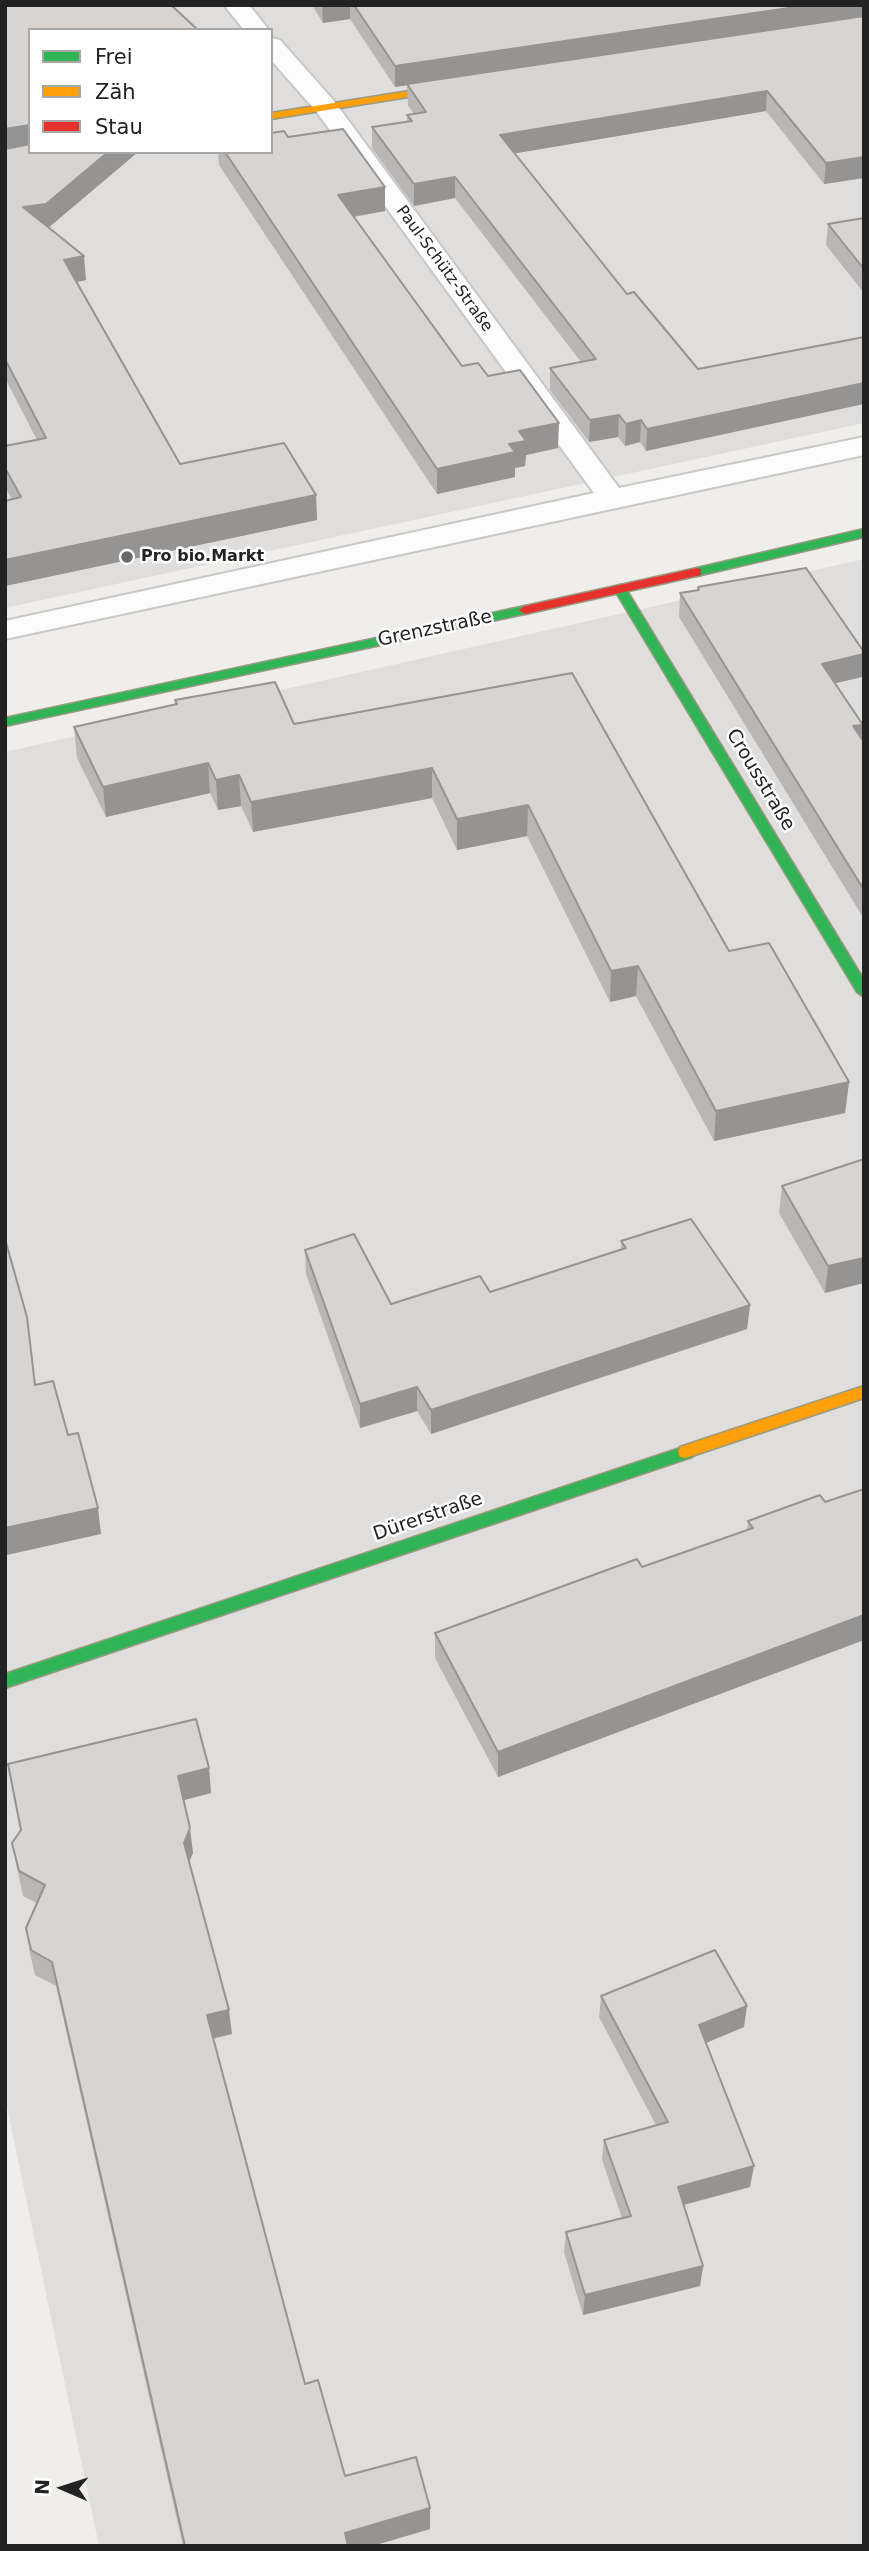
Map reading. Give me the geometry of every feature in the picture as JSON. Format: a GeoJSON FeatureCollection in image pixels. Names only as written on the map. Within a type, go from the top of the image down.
{"type":"FeatureCollection","features":[{"type":"Feature","properties":{"kind":"street"},"geometry":{"type":"LineString","coordinates":[[236,5],[255,28]]}},
{"type":"Feature","properties":{"kind":"street","name":"Paul-Schütz-Straße"},"geometry":{"type":"LineString","coordinates":[[273,48],[325,106],[612,498]]}},
{"type":"Feature","properties":{"kind":"street"},"geometry":{"type":"LineString","coordinates":[[273,116],[477,84]]}},
{"type":"Feature","properties":{"kind":"street"},"geometry":{"type":"LineString","coordinates":[[5,630],[864,446]]}},
{"type":"Feature","properties":{"kind":"street","name":"Grenzstraße"},"geometry":{"type":"LineString","coordinates":[[5,722],[620,589],[864,533]]}},
{"type":"Feature","properties":{"kind":"street","name":"Crousstraße"},"geometry":{"type":"LineString","coordinates":[[620,589],[864,992]]}},
{"type":"Feature","properties":{"kind":"street","name":"Dürerstraße"},"geometry":{"type":"LineString","coordinates":[[5,1681],[864,1392]]}},
{"type":"Feature","properties":{"kind":"shaded area"},"geometry":{"type":"Polygon","coordinates":[[[5,5],[864,5],[864,423],[5,608],[5,5]]]}},
{"type":"Feature","properties":{"kind":"shaded area"},"geometry":{"type":"Polygon","coordinates":[[[864,559],[864,2546],[99,2546],[5,2098],[5,752],[864,559]]]}},
{"type":"Feature","properties":{"kind":"building"},"geometry":{"type":"Polygon","coordinates":[[[5,5],[171,5],[196,28],[28,28],[28,125],[5,129],[5,5]]]}},
{"type":"Feature","properties":{"kind":"building"},"geometry":{"type":"Polygon","coordinates":[[[354,5],[809,5],[395,66],[354,5]]]}},
{"type":"Feature","properties":{"kind":"building"},"geometry":{"type":"Polygon","coordinates":[[[864,16],[864,157],[826,163],[767,91],[500,135],[627,294],[634,292],[698,369],[864,337],[864,383],[647,429],[641,420],[626,424],[619,415],[590,420],[550,368],[596,359],[455,177],[414,184],[372,127],[412,121],[407,115],[426,112],[407,84],[864,16]]]}},
{"type":"Feature","properties":{"kind":"building"},"geometry":{"type":"Polygon","coordinates":[[[343,129],[385,187],[338,195],[462,366],[478,363],[488,376],[520,370],[559,423],[519,431],[526,441],[509,444],[515,452],[437,469],[226,154],[273,154],[273,133],[284,131],[288,137],[343,129]]]}},
{"type":"Feature","properties":{"kind":"building"},"geometry":{"type":"Polygon","coordinates":[[[28,144],[28,154],[106,154],[46,204],[23,207],[84,256],[64,260],[180,464],[284,443],[316,495],[5,560],[5,501],[21,497],[5,468],[5,446],[46,438],[5,359],[5,149],[28,144]]]}},
{"type":"Feature","properties":{"kind":"building"},"geometry":{"type":"Polygon","coordinates":[[[864,218],[864,269],[828,224],[864,218]]]}},
{"type":"Feature","properties":{"kind":"building"},"geometry":{"type":"Polygon","coordinates":[[[806,568],[864,652],[822,664],[863,725],[853,726],[864,742],[864,890],[680,593],[699,590],[698,587],[806,568]]]}},
{"type":"Feature","properties":{"kind":"building"},"geometry":{"type":"Polygon","coordinates":[[[572,673],[729,951],[769,943],[849,1082],[716,1111],[638,966],[611,971],[528,805],[457,819],[432,768],[251,802],[239,775],[216,780],[208,763],[103,787],[74,727],[177,704],[175,700],[275,682],[294,724],[572,673]]]}},
{"type":"Feature","properties":{"kind":"building"},"geometry":{"type":"Polygon","coordinates":[[[864,1159],[864,1258],[828,1266],[782,1186],[864,1159]]]}},
{"type":"Feature","properties":{"kind":"building"},"geometry":{"type":"Polygon","coordinates":[[[691,1219],[750,1305],[431,1410],[417,1387],[360,1404],[305,1250],[354,1234],[391,1304],[480,1276],[490,1292],[626,1248],[621,1241],[691,1219]]]}},
{"type":"Feature","properties":{"kind":"building"},"geometry":{"type":"Polygon","coordinates":[[[5,1239],[27,1317],[35,1385],[53,1381],[68,1435],[78,1433],[98,1508],[5,1528],[5,1239]]]}},
{"type":"Feature","properties":{"kind":"building"},"geometry":{"type":"Polygon","coordinates":[[[864,1489],[864,1615],[498,1752],[435,1633],[637,1559],[642,1567],[753,1528],[748,1521],[820,1495],[825,1502],[864,1489]]]}},
{"type":"Feature","properties":{"kind":"building"},"geometry":{"type":"Polygon","coordinates":[[[196,1719],[209,1768],[178,1776],[190,1828],[184,1843],[229,2010],[207,2015],[305,2384],[318,2380],[345,2476],[416,2457],[430,2508],[345,2533],[348,2546],[185,2546],[52,1962],[31,1950],[26,1928],[45,1885],[19,1871],[12,1843],[21,1830],[8,1764],[196,1719]]]}},
{"type":"Feature","properties":{"kind":"building"},"geometry":{"type":"Polygon","coordinates":[[[715,1950],[747,2006],[699,2025],[754,2166],[678,2187],[703,2266],[585,2295],[566,2232],[631,2216],[604,2140],[668,2122],[601,1996],[715,1950]]]}},
{"type":"Feature","properties":{"kind":"traffic: fast"},"geometry":{"type":"LineString","coordinates":[[697,572],[864,533]]}},
{"type":"Feature","properties":{"kind":"traffic: fast"},"geometry":{"type":"LineString","coordinates":[[620,589],[864,992]]}},
{"type":"Feature","properties":{"kind":"traffic: fast"},"geometry":{"type":"LineString","coordinates":[[5,722],[525,610]]}},
{"type":"Feature","properties":{"kind":"traffic: fast"},"geometry":{"type":"LineString","coordinates":[[5,1681],[686,1452]]}},
{"type":"Feature","properties":{"kind":"traffic: slow"},"geometry":{"type":"LineString","coordinates":[[273,116],[460,86]]}},
{"type":"Feature","properties":{"kind":"traffic: slow"},"geometry":{"type":"LineString","coordinates":[[686,1452],[864,1392]]}},
{"type":"Feature","properties":{"kind":"traffic: jam"},"geometry":{"type":"LineString","coordinates":[[525,610],[697,572]]}},
{"type":"Feature","properties":{"kind":"place","name":"Pro bio.Markt"},"geometry":{"type":"Point","coordinates":[127,557]}}]}
